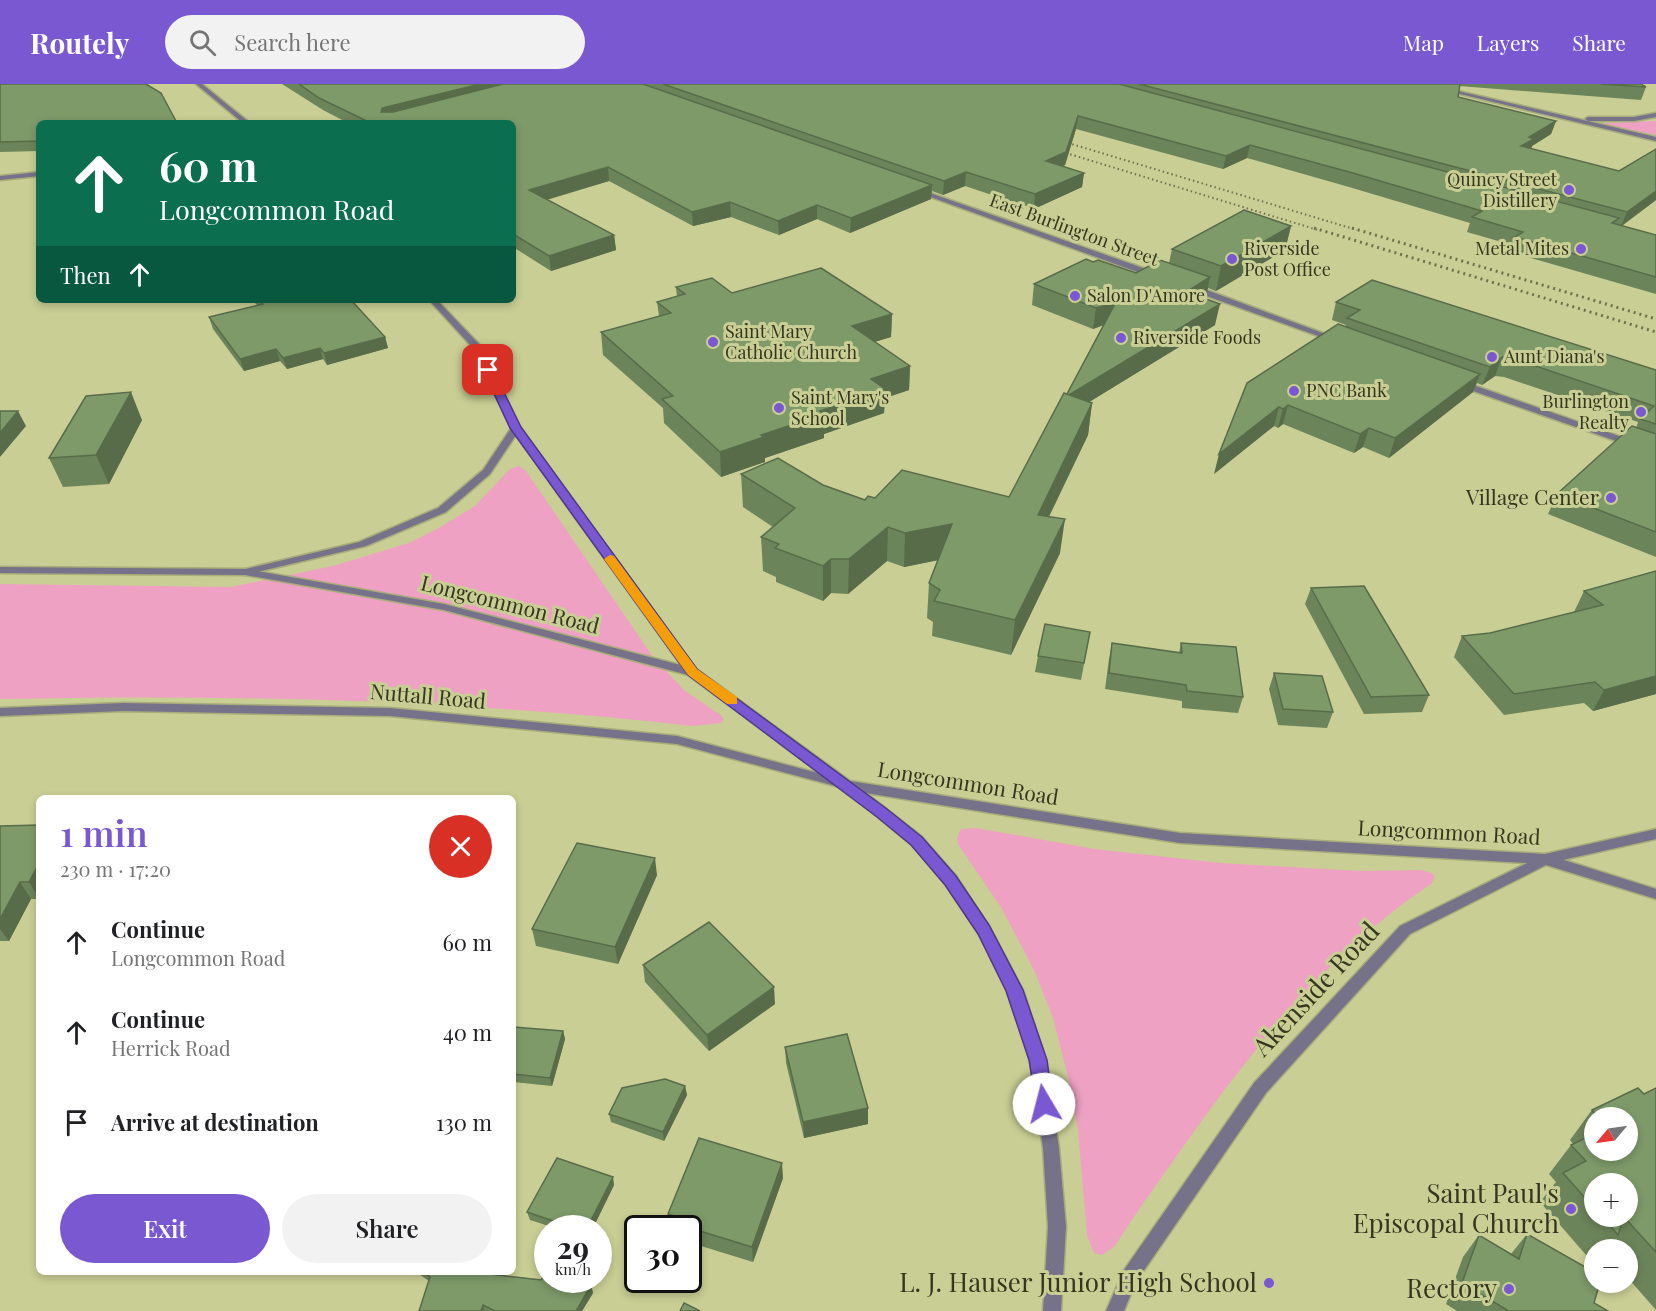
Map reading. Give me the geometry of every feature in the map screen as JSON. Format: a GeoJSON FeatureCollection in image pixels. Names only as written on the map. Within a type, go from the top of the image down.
{"type":"FeatureCollection","features":[{"type":"Feature","properties":{"kind":"street"},"geometry":{"type":"LineString","coordinates":[[199,84],[243,120]]}},
{"type":"Feature","properties":{"kind":"street"},"geometry":{"type":"LineString","coordinates":[[1421,84],[1560,119],[1656,139]]}},
{"type":"Feature","properties":{"kind":"street"},"geometry":{"type":"LineString","coordinates":[[1560,119],[1613,120],[1656,115]]}},
{"type":"Feature","properties":{"kind":"street"},"geometry":{"type":"LineString","coordinates":[[0,178],[36,174]]}},
{"type":"Feature","properties":{"kind":"street","name":"East Burlington Street"},"geometry":{"type":"LineString","coordinates":[[906,186],[1165,279]]}},
{"type":"Feature","properties":{"kind":"street"},"geometry":{"type":"LineString","coordinates":[[1188,286],[1347,343]]}},
{"type":"Feature","properties":{"kind":"street"},"geometry":{"type":"LineString","coordinates":[[436,303],[476,346],[516,428],[692,672]]}},
{"type":"Feature","properties":{"kind":"street"},"geometry":{"type":"LineString","coordinates":[[1448,379],[1656,452]]}},
{"type":"Feature","properties":{"kind":"street","name":"Longcommon Road"},"geometry":{"type":"LineString","coordinates":[[245,572],[362,544],[442,510],[487,472],[516,428]]}},
{"type":"Feature","properties":{"kind":"street","name":"Longcommon Road"},"geometry":{"type":"LineString","coordinates":[[0,570],[245,572],[444,607],[692,672],[847,785],[1180,838],[1545,859],[1656,834]]}},
{"type":"Feature","properties":{"kind":"street","name":"Nuttall Road"},"geometry":{"type":"LineString","coordinates":[[0,712],[123,707],[390,712],[676,740],[847,785]]}},
{"type":"Feature","properties":{"kind":"street"},"geometry":{"type":"LineString","coordinates":[[847,785],[916,841],[951,880],[984,930],[1015,990],[1038,1060],[1051,1148],[1057,1227],[1053,1311]]}},
{"type":"Feature","properties":{"kind":"street"},"geometry":{"type":"LineString","coordinates":[[1545,859],[1656,894]]}},
{"type":"Feature","properties":{"kind":"street","name":"Akenside Road"},"geometry":{"type":"LineString","coordinates":[[1114,1311],[1130,1276],[1260,1088],[1405,930],[1545,859]]}},
{"type":"Feature","properties":{"kind":"shaded area"},"geometry":{"type":"Polygon","coordinates":[[[1656,121],[1656,135],[1603,124],[1607,123],[1656,121]]]}},
{"type":"Feature","properties":{"kind":"shaded area"},"geometry":{"type":"Polygon","coordinates":[[[519,466],[526,471],[653,657],[685,691],[722,716],[724,720],[721,723],[693,726],[520,710],[261,698],[0,699],[0,584],[231,587],[333,566],[409,543],[437,529],[475,506],[510,469],[519,466]]]}},
{"type":"Feature","properties":{"kind":"shaded area"},"geometry":{"type":"Polygon","coordinates":[[[976,828],[1094,849],[1221,863],[1360,871],[1421,870],[1432,873],[1435,878],[1431,884],[1361,938],[1299,999],[1216,1101],[1115,1246],[1102,1255],[1094,1253],[1087,1235],[1078,1130],[1053,1018],[1035,972],[1002,909],[958,844],[957,838],[961,829],[976,828]]]}},
{"type":"Feature","properties":{"kind":"building"},"geometry":{"type":"Polygon","coordinates":[[[0,84],[146,84],[161,93],[175,120],[36,120],[36,141],[0,142],[0,84]]]}},
{"type":"Feature","properties":{"kind":"building"},"geometry":{"type":"Polygon","coordinates":[[[299,84],[480,84],[382,108],[381,112],[393,112],[503,84],[643,84],[932,185],[851,218],[817,205],[778,221],[730,202],[692,212],[608,167],[529,190],[614,235],[549,256],[516,236],[516,120],[365,120],[319,98],[299,84]]]}},
{"type":"Feature","properties":{"kind":"building"},"geometry":{"type":"Polygon","coordinates":[[[663,84],[1119,84],[1619,218],[1612,223],[1656,235],[1656,277],[1515,237],[1523,232],[1472,217],[1482,211],[1250,145],[1226,156],[1078,116],[1066,152],[1046,161],[1084,173],[1035,194],[966,172],[944,181],[663,84]]]}},
{"type":"Feature","properties":{"kind":"building"},"geometry":{"type":"Polygon","coordinates":[[[1139,84],[1460,84],[1458,97],[1556,121],[1529,137],[1534,139],[1521,146],[1619,171],[1656,149],[1656,191],[1627,212],[1139,84]]]}},
{"type":"Feature","properties":{"kind":"building"},"geometry":{"type":"Polygon","coordinates":[[[1601,84],[1641,84],[1646,87],[1601,84]]]}},
{"type":"Feature","properties":{"kind":"building"},"geometry":{"type":"Polygon","coordinates":[[[1244,210],[1291,226],[1221,266],[1172,249],[1244,210]]]}},
{"type":"Feature","properties":{"kind":"building"},"geometry":{"type":"Polygon","coordinates":[[[1086,259],[1093,262],[1098,260],[1136,273],[1160,260],[1210,277],[1186,292],[1220,304],[1069,395],[1067,394],[1116,302],[1096,308],[1034,284],[1086,259]]]}},
{"type":"Feature","properties":{"kind":"building"},"geometry":{"type":"Polygon","coordinates":[[[821,268],[892,314],[852,326],[910,366],[871,379],[885,389],[820,411],[824,414],[761,435],[764,437],[720,452],[662,399],[673,396],[601,332],[671,313],[657,302],[685,294],[676,287],[712,278],[732,293],[821,268]]]}},
{"type":"Feature","properties":{"kind":"building"},"geometry":{"type":"Polygon","coordinates":[[[1372,280],[1656,370],[1656,424],[1640,419],[1654,406],[1512,358],[1502,357],[1490,367],[1347,318],[1360,310],[1336,302],[1372,280]]]}},
{"type":"Feature","properties":{"kind":"building"},"geometry":{"type":"Polygon","coordinates":[[[354,303],[385,337],[324,353],[320,348],[283,358],[276,349],[240,359],[209,317],[263,304],[354,303]]]}},
{"type":"Feature","properties":{"kind":"building"},"geometry":{"type":"Polygon","coordinates":[[[1338,324],[1480,374],[1395,438],[1369,428],[1360,434],[1288,405],[1283,409],[1279,407],[1219,454],[1247,383],[1338,324]]]}},
{"type":"Feature","properties":{"kind":"building"},"geometry":{"type":"Polygon","coordinates":[[[131,392],[96,455],[49,458],[86,396],[131,392]]]}},
{"type":"Feature","properties":{"kind":"building"},"geometry":{"type":"Polygon","coordinates":[[[1064,393],[1092,403],[1038,515],[1065,519],[1015,620],[934,601],[940,590],[929,583],[952,524],[905,533],[888,527],[849,559],[831,559],[823,566],[775,548],[779,544],[761,537],[795,508],[741,474],[778,458],[823,485],[865,500],[868,496],[875,498],[902,470],[1009,497],[1064,393]]]}},
{"type":"Feature","properties":{"kind":"building"},"geometry":{"type":"Polygon","coordinates":[[[0,411],[18,411],[0,433],[0,411]]]}},
{"type":"Feature","properties":{"kind":"building"},"geometry":{"type":"Polygon","coordinates":[[[1632,426],[1656,434],[1656,532],[1557,494],[1632,426]]]}},
{"type":"Feature","properties":{"kind":"building"},"geometry":{"type":"Polygon","coordinates":[[[1656,571],[1656,676],[1604,690],[1595,682],[1514,694],[1462,636],[1490,633],[1603,605],[1584,591],[1656,571]]]}},
{"type":"Feature","properties":{"kind":"building"},"geometry":{"type":"Polygon","coordinates":[[[1364,586],[1429,695],[1371,697],[1311,588],[1364,586]]]}},
{"type":"Feature","properties":{"kind":"building"},"geometry":{"type":"Polygon","coordinates":[[[1045,624],[1090,632],[1084,663],[1038,656],[1045,624]]]}},
{"type":"Feature","properties":{"kind":"building"},"geometry":{"type":"Polygon","coordinates":[[[1112,643],[1182,653],[1181,643],[1236,647],[1243,697],[1187,691],[1186,685],[1109,673],[1112,643]]]}},
{"type":"Feature","properties":{"kind":"building"},"geometry":{"type":"Polygon","coordinates":[[[1274,673],[1322,676],[1333,712],[1283,709],[1274,673]]]}},
{"type":"Feature","properties":{"kind":"building"},"geometry":{"type":"Polygon","coordinates":[[[36,825],[36,869],[29,882],[20,882],[0,919],[0,826],[36,825]]]}},
{"type":"Feature","properties":{"kind":"building"},"geometry":{"type":"Polygon","coordinates":[[[577,843],[655,858],[615,947],[532,929],[577,843]]]}},
{"type":"Feature","properties":{"kind":"building"},"geometry":{"type":"Polygon","coordinates":[[[709,922],[774,987],[707,1035],[643,965],[709,922]]]}},
{"type":"Feature","properties":{"kind":"building"},"geometry":{"type":"Polygon","coordinates":[[[516,1027],[563,1031],[550,1078],[516,1074],[516,1027]]]}},
{"type":"Feature","properties":{"kind":"building"},"geometry":{"type":"Polygon","coordinates":[[[847,1034],[868,1108],[803,1122],[785,1047],[847,1034]]]}},
{"type":"Feature","properties":{"kind":"building"},"geometry":{"type":"Polygon","coordinates":[[[665,1079],[685,1086],[663,1132],[609,1114],[622,1088],[665,1079]]]}},
{"type":"Feature","properties":{"kind":"building"},"geometry":{"type":"Polygon","coordinates":[[[1638,1088],[1644,1094],[1656,1088],[1656,1252],[1633,1227],[1638,1227],[1638,1173],[1584,1173],[1584,1197],[1563,1173],[1586,1161],[1638,1161],[1638,1107],[1598,1107],[1638,1088]]]}},
{"type":"Feature","properties":{"kind":"building"},"geometry":{"type":"Polygon","coordinates":[[[699,1138],[782,1163],[752,1247],[702,1232],[702,1215],[668,1214],[699,1138]]]}},
{"type":"Feature","properties":{"kind":"building"},"geometry":{"type":"Polygon","coordinates":[[[1584,1139],[1584,1159],[1571,1145],[1584,1139]]]}},
{"type":"Feature","properties":{"kind":"building"},"geometry":{"type":"Polygon","coordinates":[[[557,1158],[613,1177],[594,1215],[536,1215],[527,1212],[557,1158]]]}},
{"type":"Feature","properties":{"kind":"building"},"geometry":{"type":"Polygon","coordinates":[[[1611,1227],[1621,1227],[1618,1235],[1611,1227]]]}},
{"type":"Feature","properties":{"kind":"building"},"geometry":{"type":"Polygon","coordinates":[[[1527,1234],[1584,1266],[1584,1293],[1597,1293],[1594,1303],[1608,1311],[1506,1311],[1462,1283],[1479,1235],[1519,1259],[1527,1234]]]}},
{"type":"Feature","properties":{"kind":"building"},"geometry":{"type":"Polygon","coordinates":[[[427,1275],[498,1275],[534,1279],[534,1293],[586,1293],[576,1311],[495,1311],[483,1305],[481,1311],[419,1311],[430,1277],[427,1275]]]}},
{"type":"Feature","properties":{"kind":"building"},"geometry":{"type":"Polygon","coordinates":[[[684,1303],[700,1311],[680,1311],[684,1303]]]}},
{"type":"Feature","properties":{"kind":"railway"},"geometry":{"type":"LineString","coordinates":[[1055,139],[1357,230]]}},
{"type":"Feature","properties":{"kind":"railway"},"geometry":{"type":"LineString","coordinates":[[1053,149],[1318,230]]}},
{"type":"Feature","properties":{"kind":"railway"},"geometry":{"type":"LineString","coordinates":[[1314,228],[1656,332]]}},
{"type":"Feature","properties":{"kind":"railway"},"geometry":{"type":"LineString","coordinates":[[1352,228],[1656,319]]}},
{"type":"Feature","properties":{"kind":"slow traffic"},"geometry":{"type":"LineString","coordinates":[[610,559],[692,672],[732,700]]}},
{"type":"Feature","properties":{"kind":"place","name":"Quincy Street Distillery"},"geometry":{"type":"Point","coordinates":[1569,190]}},
{"type":"Feature","properties":{"kind":"place","name":"Metal Mites"},"geometry":{"type":"Point","coordinates":[1581,249]}},
{"type":"Feature","properties":{"kind":"place","name":"Riverside Post Office"},"geometry":{"type":"Point","coordinates":[1232,259]}},
{"type":"Feature","properties":{"kind":"place","name":"Salon D'Amore"},"geometry":{"type":"Point","coordinates":[1075,296]}},
{"type":"Feature","properties":{"kind":"place","name":"Riverside Foods"},"geometry":{"type":"Point","coordinates":[1121,338]}},
{"type":"Feature","properties":{"kind":"place","name":"Saint Mary Catholic Church"},"geometry":{"type":"Point","coordinates":[713,342]}},
{"type":"Feature","properties":{"kind":"place","name":"Aunt Diana's"},"geometry":{"type":"Point","coordinates":[1492,357]}},
{"type":"Feature","properties":{"kind":"place","name":"PNC Bank"},"geometry":{"type":"Point","coordinates":[1294,391]}},
{"type":"Feature","properties":{"kind":"place","name":"Saint Mary's School"},"geometry":{"type":"Point","coordinates":[779,408]}},
{"type":"Feature","properties":{"kind":"place","name":"Burlington Realty"},"geometry":{"type":"Point","coordinates":[1641,412]}},
{"type":"Feature","properties":{"kind":"place","name":"Village Center"},"geometry":{"type":"Point","coordinates":[1611,498]}},
{"type":"Feature","properties":{"kind":"place","name":"Saint Paul's Episcopal Church"},"geometry":{"type":"Point","coordinates":[1571,1209]}},
{"type":"Feature","properties":{"kind":"place","name":"L. J. Hauser Junior High School"},"geometry":{"type":"Point","coordinates":[1269,1283]}},
{"type":"Feature","properties":{"kind":"place","name":"Rectory"},"geometry":{"type":"Point","coordinates":[1509,1289]}},
{"type":"Feature","properties":{"kind":"route"},"geometry":{"type":"LineString","coordinates":[[488,370],[516,428],[692,672],[882,813],[916,841],[951,880],[984,930],[1015,990],[1038,1060],[1044,1104]]}}]}
